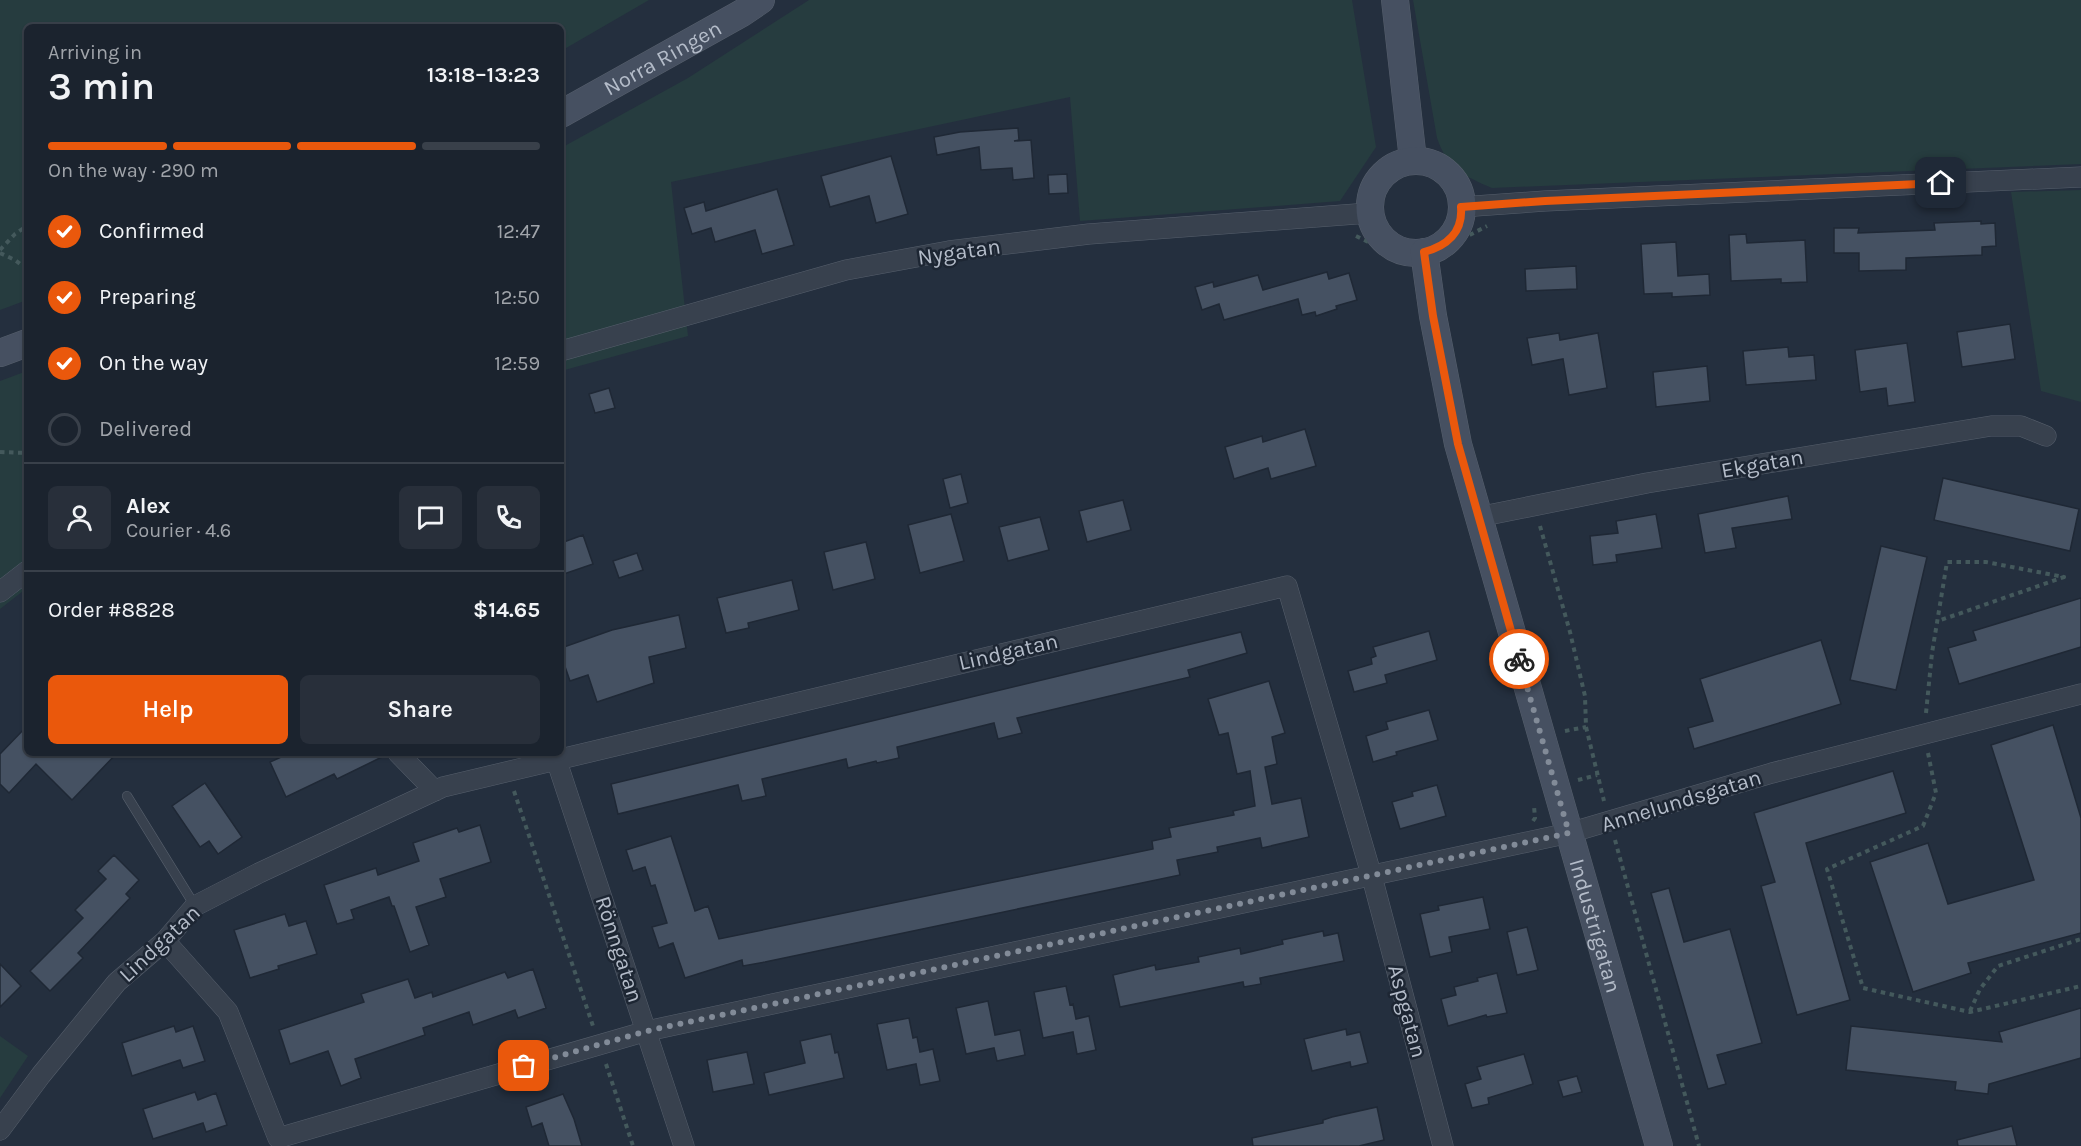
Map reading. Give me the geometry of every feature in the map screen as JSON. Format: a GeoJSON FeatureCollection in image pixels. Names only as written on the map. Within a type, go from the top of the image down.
{"type":"FeatureCollection","features":[{"type":"Feature","properties":{"kind":"street","name":"Norra Ringen"},"geometry":{"type":"LineString","coordinates":[[564,112],[742,13],[761,0]]}},
{"type":"Feature","properties":{"kind":"street"},"geometry":{"type":"LineString","coordinates":[[1395,0],[1413,160]]}},
{"type":"Feature","properties":{"kind":"street"},"geometry":{"type":"LineString","coordinates":[[1413,160],[1431,162],[1448,173],[1460,197],[1461,207],[1462,218],[1453,236],[1427,258],[1398,249],[1385,242],[1369,213],[1371,190],[1383,174],[1396,163],[1413,160]]}},
{"type":"Feature","properties":{"kind":"street"},"geometry":{"type":"LineString","coordinates":[[1461,207],[2081,177]]}},
{"type":"Feature","properties":{"kind":"street","name":"Nygatan"},"geometry":{"type":"LineString","coordinates":[[564,350],[846,270],[949,251],[1089,234],[1369,213]]}},
{"type":"Feature","properties":{"kind":"street","name":"Industrigatan"},"geometry":{"type":"LineString","coordinates":[[1427,258],[1433,316],[1458,444],[1659,1146]]}},
{"type":"Feature","properties":{"kind":"street"},"geometry":{"type":"LineString","coordinates":[[0,353],[24,344]]}},
{"type":"Feature","properties":{"kind":"street","name":"Ekgatan"},"geometry":{"type":"LineString","coordinates":[[1478,517],[1647,483],[1991,426],[2022,426],[2046,436]]}},
{"type":"Feature","properties":{"kind":"street"},"geometry":{"type":"LineString","coordinates":[[0,592],[24,573]]}},
{"type":"Feature","properties":{"kind":"street","name":"Lindgatan"},"geometry":{"type":"LineString","coordinates":[[564,754],[1287,586],[1372,877]]}},
{"type":"Feature","properties":{"kind":"street","name":"Annelundsgatan"},"geometry":{"type":"LineString","coordinates":[[165,941],[228,1012],[278,1138],[647,1031],[1569,833],[1772,773],[2081,694]]}},
{"type":"Feature","properties":{"kind":"street"},"geometry":{"type":"LineString","coordinates":[[401,756],[435,790]]}},
{"type":"Feature","properties":{"kind":"street","name":"Lindgatan"},"geometry":{"type":"LineString","coordinates":[[0,1130],[41,1075],[117,982],[165,941],[195,906],[259,873],[435,790],[555,756]]}},
{"type":"Feature","properties":{"kind":"street","name":"Rönngatan"},"geometry":{"type":"LineString","coordinates":[[555,756],[684,1146]]}},
{"type":"Feature","properties":{"kind":"street","name":"Aspgatan"},"geometry":{"type":"LineString","coordinates":[[1372,877],[1443,1146]]}},
{"type":"Feature","properties":{"kind":"lane"},"geometry":{"type":"LineString","coordinates":[[127,796],[195,906]]}},
{"type":"Feature","properties":{"kind":"path"},"geometry":{"type":"LineString","coordinates":[[1332,216],[1335,226],[1345,233],[1364,238],[1392,257],[1427,258],[1450,249],[1462,239],[1485,228],[1496,219],[1500,204]]}},
{"type":"Feature","properties":{"kind":"path"},"geometry":{"type":"LineString","coordinates":[[24,228],[15,234],[0,251],[24,267]]}},
{"type":"Feature","properties":{"kind":"path"},"geometry":{"type":"LineString","coordinates":[[0,452],[24,453]]}},
{"type":"Feature","properties":{"kind":"path"},"geometry":{"type":"LineString","coordinates":[[1938,621],[2064,577],[1986,562],[1947,562],[1932,653],[1924,734],[1936,793],[1923,826],[1827,869],[1863,988],[1970,1012],[2081,986]]}},
{"type":"Feature","properties":{"kind":"path"},"geometry":{"type":"LineString","coordinates":[[508,771],[633,1146]]}},
{"type":"Feature","properties":{"kind":"path"},"geometry":{"type":"LineString","coordinates":[[1970,1012],[1980,989],[1998,966],[2081,939]]}},
{"type":"Feature","properties":{"kind":"green space"},"geometry":{"type":"Polygon","coordinates":[[[0,0],[649,0],[564,49],[564,24],[24,24],[24,301],[0,310],[0,0]]]}},
{"type":"Feature","properties":{"kind":"green space"},"geometry":{"type":"Polygon","coordinates":[[[809,0],[1352,0],[1376,147],[1340,201],[1080,221],[1070,97],[671,182],[688,336],[564,370],[564,146],[688,78],[809,0]]]}},
{"type":"Feature","properties":{"kind":"green space"},"geometry":{"type":"Polygon","coordinates":[[[1413,0],[2081,0],[2081,164],[1492,188],[1458,170],[1451,164],[1441,148],[1437,138],[1413,0]]]}},
{"type":"Feature","properties":{"kind":"green space"},"geometry":{"type":"Polygon","coordinates":[[[2081,190],[2081,402],[2041,391],[2011,192],[2081,190]]]}},
{"type":"Feature","properties":{"kind":"green space"},"geometry":{"type":"Polygon","coordinates":[[[24,372],[24,590],[0,609],[0,381],[24,372]]]}},
{"type":"Feature","properties":{"kind":"green space"},"geometry":{"type":"Polygon","coordinates":[[[0,1036],[28,1056],[0,1098],[0,1036]]]}},
{"type":"Feature","properties":{"kind":"building"},"geometry":{"type":"Polygon","coordinates":[[[1018,128],[1019,140],[1014,141],[1031,140],[1034,178],[1013,180],[1012,168],[981,170],[979,147],[937,155],[934,137],[960,132],[1018,128]]]}},
{"type":"Feature","properties":{"kind":"building"},"geometry":{"type":"Polygon","coordinates":[[[891,156],[908,214],[876,223],[869,196],[830,207],[821,176],[891,156]]]}},
{"type":"Feature","properties":{"kind":"building"},"geometry":{"type":"Polygon","coordinates":[[[1067,174],[1068,193],[1049,194],[1048,175],[1067,174]]]}},
{"type":"Feature","properties":{"kind":"building"},"geometry":{"type":"Polygon","coordinates":[[[777,189],[794,245],[762,254],[755,230],[715,242],[711,228],[692,234],[684,208],[704,202],[706,211],[777,189]]]}},
{"type":"Feature","properties":{"kind":"building"},"geometry":{"type":"Polygon","coordinates":[[[1981,221],[1981,224],[1995,223],[1996,246],[1982,247],[1982,255],[1906,258],[1906,270],[1859,271],[1859,253],[1834,253],[1834,228],[1859,228],[1858,233],[1935,230],[1934,223],[1981,221]]]}},
{"type":"Feature","properties":{"kind":"building"},"geometry":{"type":"Polygon","coordinates":[[[1746,234],[1747,243],[1805,240],[1807,282],[1781,283],[1781,279],[1731,281],[1729,235],[1746,234]]]}},
{"type":"Feature","properties":{"kind":"building"},"geometry":{"type":"Polygon","coordinates":[[[1676,242],[1678,276],[1709,274],[1710,295],[1672,297],[1672,293],[1644,294],[1641,244],[1676,242]]]}},
{"type":"Feature","properties":{"kind":"building"},"geometry":{"type":"Polygon","coordinates":[[[1576,266],[1577,289],[1526,291],[1525,269],[1576,266]]]}},
{"type":"Feature","properties":{"kind":"building"},"geometry":{"type":"Polygon","coordinates":[[[1327,272],[1329,279],[1349,273],[1357,300],[1336,306],[1337,309],[1316,316],[1315,312],[1302,315],[1298,299],[1224,320],[1219,304],[1202,310],[1195,287],[1213,282],[1214,287],[1258,275],[1263,290],[1327,272]]]}},
{"type":"Feature","properties":{"kind":"building"},"geometry":{"type":"Polygon","coordinates":[[[2010,324],[2015,359],[1962,367],[1957,332],[2010,324]]]}},
{"type":"Feature","properties":{"kind":"building"},"geometry":{"type":"Polygon","coordinates":[[[1559,333],[1560,340],[1598,333],[1607,388],[1569,395],[1563,359],[1532,365],[1527,338],[1559,333]]]}},
{"type":"Feature","properties":{"kind":"building"},"geometry":{"type":"Polygon","coordinates":[[[1907,343],[1915,402],[1888,406],[1886,388],[1860,392],[1855,350],[1907,343]]]}},
{"type":"Feature","properties":{"kind":"building"},"geometry":{"type":"Polygon","coordinates":[[[1788,347],[1789,357],[1814,355],[1816,380],[1746,385],[1743,351],[1788,347]]]}},
{"type":"Feature","properties":{"kind":"building"},"geometry":{"type":"Polygon","coordinates":[[[1707,366],[1710,401],[1656,407],[1653,372],[1707,366]]]}},
{"type":"Feature","properties":{"kind":"building"},"geometry":{"type":"Polygon","coordinates":[[[609,388],[615,408],[595,413],[589,394],[609,388]]]}},
{"type":"Feature","properties":{"kind":"building"},"geometry":{"type":"Polygon","coordinates":[[[1305,429],[1316,466],[1271,479],[1268,468],[1234,479],[1225,447],[1262,436],[1263,442],[1305,429]]]}},
{"type":"Feature","properties":{"kind":"building"},"geometry":{"type":"Polygon","coordinates":[[[961,474],[968,503],[950,508],[943,479],[961,474]]]}},
{"type":"Feature","properties":{"kind":"building"},"geometry":{"type":"Polygon","coordinates":[[[1943,478],[2079,509],[2070,551],[1934,520],[1943,478]]]}},
{"type":"Feature","properties":{"kind":"building"},"geometry":{"type":"Polygon","coordinates":[[[1788,496],[1792,519],[1732,528],[1736,548],[1705,553],[1698,514],[1788,496]]]}},
{"type":"Feature","properties":{"kind":"building"},"geometry":{"type":"Polygon","coordinates":[[[1123,500],[1131,530],[1087,542],[1079,511],[1123,500]]]}},
{"type":"Feature","properties":{"kind":"building"},"geometry":{"type":"Polygon","coordinates":[[[951,514],[964,561],[920,573],[908,525],[951,514]]]}},
{"type":"Feature","properties":{"kind":"building"},"geometry":{"type":"Polygon","coordinates":[[[1656,514],[1662,548],[1616,555],[1617,562],[1593,565],[1590,536],[1618,533],[1616,521],[1656,514]]]}},
{"type":"Feature","properties":{"kind":"building"},"geometry":{"type":"Polygon","coordinates":[[[1040,517],[1049,550],[1008,561],[999,527],[1040,517]]]}},
{"type":"Feature","properties":{"kind":"building"},"geometry":{"type":"Polygon","coordinates":[[[583,535],[593,564],[564,574],[564,542],[583,535]]]}},
{"type":"Feature","properties":{"kind":"building"},"geometry":{"type":"Polygon","coordinates":[[[866,542],[875,579],[833,590],[824,552],[866,542]]]}},
{"type":"Feature","properties":{"kind":"building"},"geometry":{"type":"Polygon","coordinates":[[[1881,546],[1927,557],[1896,690],[1850,680],[1881,546]]]}},
{"type":"Feature","properties":{"kind":"building"},"geometry":{"type":"Polygon","coordinates":[[[637,553],[643,570],[619,578],[613,561],[637,553]]]}},
{"type":"Feature","properties":{"kind":"building"},"geometry":{"type":"Polygon","coordinates":[[[792,580],[799,610],[748,623],[749,628],[726,633],[717,598],[792,580]]]}},
{"type":"Feature","properties":{"kind":"building"},"geometry":{"type":"Polygon","coordinates":[[[2081,598],[2081,647],[1959,684],[1948,648],[1976,640],[1973,631],[2081,598]]]}},
{"type":"Feature","properties":{"kind":"building"},"geometry":{"type":"Polygon","coordinates":[[[679,615],[686,648],[649,657],[654,683],[597,702],[588,675],[570,681],[564,664],[564,647],[612,630],[679,615]]]}},
{"type":"Feature","properties":{"kind":"building"},"geometry":{"type":"Polygon","coordinates":[[[1429,631],[1437,660],[1385,675],[1387,683],[1354,692],[1348,671],[1372,664],[1371,658],[1376,656],[1373,647],[1429,631]]]}},
{"type":"Feature","properties":{"kind":"building"},"geometry":{"type":"Polygon","coordinates":[[[1241,632],[1247,653],[1188,670],[1190,677],[1017,718],[1022,733],[998,739],[994,723],[897,747],[899,758],[848,768],[846,759],[762,779],[766,796],[742,801],[738,785],[618,814],[611,784],[1241,632]]]}},
{"type":"Feature","properties":{"kind":"building"},"geometry":{"type":"Polygon","coordinates":[[[1821,640],[1841,704],[1694,749],[1688,728],[1713,721],[1700,679],[1821,640]]]}},
{"type":"Feature","properties":{"kind":"building"},"geometry":{"type":"Polygon","coordinates":[[[1269,681],[1285,733],[1272,737],[1277,764],[1265,767],[1272,804],[1301,798],[1309,837],[1262,848],[1260,838],[1217,847],[1218,852],[1177,860],[1180,875],[765,962],[743,966],[742,960],[685,978],[673,943],[659,948],[652,927],[667,923],[655,885],[651,886],[645,867],[633,871],[626,850],[671,836],[695,911],[708,906],[719,939],[1153,849],[1152,841],[1171,837],[1169,828],[1234,815],[1233,811],[1255,806],[1250,771],[1237,774],[1228,733],[1219,735],[1208,699],[1269,681]]]}},
{"type":"Feature","properties":{"kind":"building"},"geometry":{"type":"Polygon","coordinates":[[[1429,710],[1438,740],[1396,752],[1397,755],[1373,762],[1366,736],[1388,729],[1386,722],[1429,710]]]}},
{"type":"Feature","properties":{"kind":"building"},"geometry":{"type":"Polygon","coordinates":[[[2053,725],[2081,818],[2081,933],[1968,963],[1971,973],[1913,992],[1870,862],[1928,843],[1948,904],[2034,880],[1991,745],[2053,725]]]}},
{"type":"Feature","properties":{"kind":"building"},"geometry":{"type":"Polygon","coordinates":[[[24,729],[24,756],[114,756],[72,800],[36,764],[9,793],[0,784],[0,754],[24,729]]]}},
{"type":"Feature","properties":{"kind":"building"},"geometry":{"type":"Polygon","coordinates":[[[283,756],[384,756],[337,779],[334,774],[286,797],[270,762],[283,756]]]}},
{"type":"Feature","properties":{"kind":"building"},"geometry":{"type":"Polygon","coordinates":[[[1893,771],[1906,813],[1806,843],[1850,1000],[1797,1015],[1761,886],[1775,882],[1754,813],[1893,771]]]}},
{"type":"Feature","properties":{"kind":"building"},"geometry":{"type":"Polygon","coordinates":[[[205,783],[242,837],[218,854],[209,841],[200,847],[172,806],[205,783]]]}},
{"type":"Feature","properties":{"kind":"building"},"geometry":{"type":"Polygon","coordinates":[[[1437,785],[1446,816],[1400,829],[1392,802],[1413,796],[1412,792],[1437,785]]]}},
{"type":"Feature","properties":{"kind":"building"},"geometry":{"type":"Polygon","coordinates":[[[480,825],[491,862],[440,879],[446,897],[416,907],[429,945],[410,952],[389,897],[351,910],[354,919],[337,924],[324,885],[376,868],[378,875],[419,861],[413,843],[457,828],[459,832],[480,825]]]}},
{"type":"Feature","properties":{"kind":"building"},"geometry":{"type":"Polygon","coordinates":[[[114,855],[139,880],[126,894],[130,898],[78,953],[83,958],[50,991],[30,971],[83,918],[75,910],[106,879],[98,871],[114,855]]]}},
{"type":"Feature","properties":{"kind":"building"},"geometry":{"type":"Polygon","coordinates":[[[1669,888],[1684,942],[1730,929],[1762,1043],[1717,1055],[1726,1084],[1708,1089],[1651,893],[1669,888]]]}},
{"type":"Feature","properties":{"kind":"building"},"geometry":{"type":"Polygon","coordinates":[[[1483,897],[1490,929],[1449,937],[1452,952],[1430,957],[1420,914],[1439,910],[1438,906],[1483,897]]]}},
{"type":"Feature","properties":{"kind":"building"},"geometry":{"type":"Polygon","coordinates":[[[285,914],[289,926],[306,921],[317,954],[278,966],[279,969],[250,978],[234,930],[285,914]]]}},
{"type":"Feature","properties":{"kind":"building"},"geometry":{"type":"Polygon","coordinates":[[[1527,927],[1538,970],[1517,975],[1507,932],[1527,927]]]}},
{"type":"Feature","properties":{"kind":"building"},"geometry":{"type":"Polygon","coordinates":[[[1323,931],[1324,936],[1338,933],[1344,961],[1260,978],[1261,984],[1244,987],[1243,982],[1120,1007],[1113,975],[1155,965],[1156,970],[1199,962],[1198,957],[1240,948],[1241,954],[1283,944],[1282,940],[1323,931]]]}},
{"type":"Feature","properties":{"kind":"building"},"geometry":{"type":"Polygon","coordinates":[[[0,964],[21,986],[0,1007],[0,964]]]}},
{"type":"Feature","properties":{"kind":"building"},"geometry":{"type":"Polygon","coordinates":[[[533,969],[546,1008],[518,1018],[515,1010],[473,1025],[469,1012],[423,1028],[425,1035],[355,1059],[361,1078],[341,1086],[328,1051],[290,1064],[279,1030],[364,1002],[361,994],[408,979],[415,998],[432,992],[433,997],[505,972],[508,978],[533,969]]]}},
{"type":"Feature","properties":{"kind":"building"},"geometry":{"type":"Polygon","coordinates":[[[1497,973],[1507,1013],[1487,1017],[1486,1015],[1448,1026],[1441,999],[1456,995],[1454,987],[1497,973]]]}},
{"type":"Feature","properties":{"kind":"building"},"geometry":{"type":"Polygon","coordinates":[[[1066,986],[1076,1019],[1089,1016],[1096,1050],[1077,1054],[1073,1032],[1043,1038],[1034,992],[1066,986]]]}},
{"type":"Feature","properties":{"kind":"building"},"geometry":{"type":"Polygon","coordinates":[[[988,1001],[995,1035],[1020,1030],[1025,1055],[997,1061],[994,1048],[966,1054],[956,1008],[988,1001]]]}},
{"type":"Feature","properties":{"kind":"building"},"geometry":{"type":"Polygon","coordinates":[[[2081,1008],[2081,1058],[1989,1084],[1988,1094],[1955,1090],[1956,1082],[1846,1070],[1851,1026],[2002,1042],[1999,1032],[2081,1008]]]}},
{"type":"Feature","properties":{"kind":"building"},"geometry":{"type":"Polygon","coordinates":[[[909,1018],[913,1038],[917,1037],[920,1052],[933,1049],[940,1081],[920,1085],[916,1064],[887,1070],[877,1024],[909,1018]]]}},
{"type":"Feature","properties":{"kind":"building"},"geometry":{"type":"Polygon","coordinates":[[[174,1026],[176,1032],[193,1026],[205,1061],[183,1068],[180,1060],[132,1076],[122,1043],[174,1026]]]}},
{"type":"Feature","properties":{"kind":"building"},"geometry":{"type":"Polygon","coordinates":[[[1346,1029],[1347,1035],[1360,1032],[1368,1063],[1351,1067],[1350,1062],[1312,1071],[1304,1039],[1346,1029]]]}},
{"type":"Feature","properties":{"kind":"building"},"geometry":{"type":"Polygon","coordinates":[[[831,1034],[844,1078],[769,1095],[764,1073],[805,1063],[800,1041],[831,1034]]]}},
{"type":"Feature","properties":{"kind":"building"},"geometry":{"type":"Polygon","coordinates":[[[747,1052],[754,1084],[713,1092],[707,1060],[747,1052]]]}},
{"type":"Feature","properties":{"kind":"building"},"geometry":{"type":"Polygon","coordinates":[[[1524,1054],[1533,1084],[1488,1098],[1489,1104],[1472,1108],[1465,1084],[1481,1079],[1477,1067],[1524,1054]]]}},
{"type":"Feature","properties":{"kind":"building"},"geometry":{"type":"Polygon","coordinates":[[[1577,1076],[1582,1092],[1563,1097],[1558,1081],[1577,1076]]]}},
{"type":"Feature","properties":{"kind":"building"},"geometry":{"type":"Polygon","coordinates":[[[195,1092],[198,1100],[216,1093],[227,1125],[206,1132],[203,1123],[153,1139],[143,1109],[195,1092]]]}},
{"type":"Feature","properties":{"kind":"building"},"geometry":{"type":"Polygon","coordinates":[[[563,1094],[582,1146],[549,1146],[542,1123],[532,1127],[526,1107],[563,1094]]]}},
{"type":"Feature","properties":{"kind":"building"},"geometry":{"type":"Polygon","coordinates":[[[1377,1107],[1384,1140],[1359,1146],[1253,1146],[1252,1138],[1323,1123],[1323,1120],[1332,1117],[1377,1107]]]}},
{"type":"Feature","properties":{"kind":"building"},"geometry":{"type":"Polygon","coordinates":[[[2012,1126],[2017,1146],[1958,1146],[1957,1140],[2012,1126]]]}},
{"type":"Feature","properties":{"kind":"way so far"},"geometry":{"type":"LineString","coordinates":[[524,1066],[647,1031],[1569,833],[1519,659]]}},
{"type":"Feature","properties":{"kind":"route"},"geometry":{"type":"LineString","coordinates":[[1519,659],[1458,444],[1433,316],[1424,252],[1439,248],[1453,236],[1462,218],[1461,207],[1941,183]]}}]}
